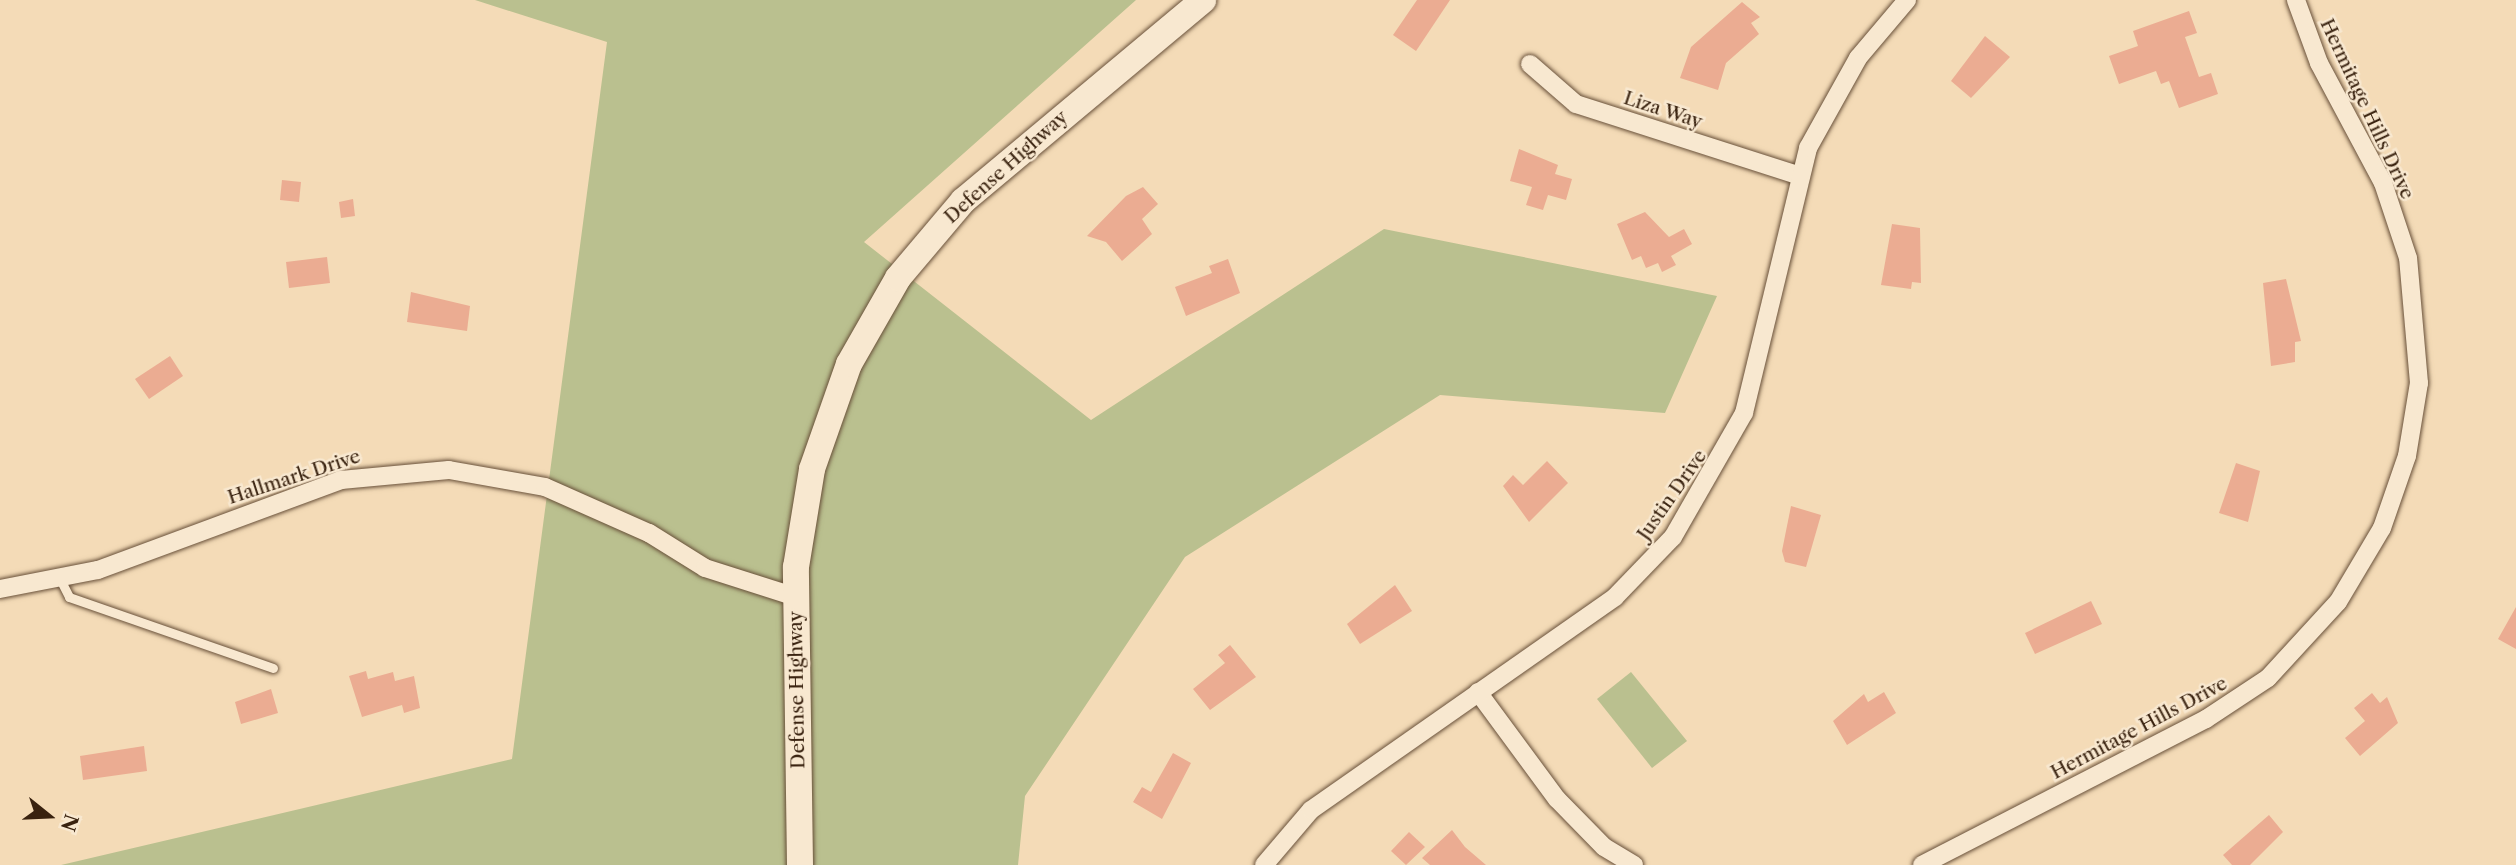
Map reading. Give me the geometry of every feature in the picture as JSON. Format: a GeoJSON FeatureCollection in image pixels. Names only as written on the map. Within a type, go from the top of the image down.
{"type":"FeatureCollection","features":[{"type":"Feature","properties":{"kind":"main road","name":"Defense Highway"},"geometry":{"type":"LineString","coordinates":[[800,865],[796,597],[805,502],[822,435],[849,364],[898,278],[963,201],[1006,161],[1203,0]]}},
{"type":"Feature","properties":{"kind":"street","name":"Justin Drive"},"geometry":{"type":"LineString","coordinates":[[1264,865],[1311,810],[1615,597],[1698,501],[1744,413],[1797,175],[1851,69],[1908,0]]}},
{"type":"Feature","properties":{"kind":"street","name":"Hermitage Hills Drive"},"geometry":{"type":"LineString","coordinates":[[1922,865],[2206,719],[2268,678],[2338,602],[2382,528],[2407,456],[2419,383],[2408,258],[2383,183],[2319,63],[2296,0]]}},
{"type":"Feature","properties":{"kind":"street","name":"Liza Way"},"geometry":{"type":"LineString","coordinates":[[1530,64],[1576,104],[1797,175]]}},
{"type":"Feature","properties":{"kind":"street","name":"Hallmark Drive"},"geometry":{"type":"LineString","coordinates":[[0,589],[61,581],[341,480],[449,470],[545,487],[649,533],[705,568],[796,597]]}},
{"type":"Feature","properties":{"kind":"street"},"geometry":{"type":"LineString","coordinates":[[1478,692],[1557,799],[1604,847],[1634,865]]}},
{"type":"Feature","properties":{"kind":"lane"},"geometry":{"type":"LineString","coordinates":[[61,581],[69,597],[273,668]]}},
{"type":"Feature","properties":{"kind":"green space"},"geometry":{"type":"Polygon","coordinates":[[[475,0],[1136,0],[864,242],[1091,420],[1384,229],[1717,296],[1665,413],[1440,395],[1185,557],[1025,796],[1018,865],[61,865],[512,759],[607,42],[475,0]]]}},
{"type":"Feature","properties":{"kind":"green space"},"geometry":{"type":"Polygon","coordinates":[[[1631,672],[1687,741],[1652,768],[1597,699],[1631,672]]]}},
{"type":"Feature","properties":{"kind":"building"},"geometry":{"type":"Polygon","coordinates":[[[1417,0],[1450,0],[1416,51],[1393,35],[1417,0]]]}},
{"type":"Feature","properties":{"kind":"building"},"geometry":{"type":"Polygon","coordinates":[[[1742,2],[1760,17],[1751,23],[1759,34],[1726,63],[1718,90],[1680,78],[1691,47],[1742,2]]]}},
{"type":"Feature","properties":{"kind":"building"},"geometry":{"type":"Polygon","coordinates":[[[2189,11],[2197,33],[2185,37],[2199,77],[2211,73],[2218,94],[2179,108],[2169,81],[2161,84],[2156,71],[2119,84],[2109,56],[2138,46],[2133,31],[2189,11]]]}},
{"type":"Feature","properties":{"kind":"building"},"geometry":{"type":"Polygon","coordinates":[[[1985,36],[2010,57],[1971,98],[1951,81],[1985,36]]]}},
{"type":"Feature","properties":{"kind":"building"},"geometry":{"type":"Polygon","coordinates":[[[1519,149],[1558,165],[1555,174],[1572,179],[1566,200],[1548,195],[1543,210],[1526,205],[1532,187],[1510,181],[1519,149]]]}},
{"type":"Feature","properties":{"kind":"building"},"geometry":{"type":"Polygon","coordinates":[[[282,180],[301,182],[299,202],[280,200],[282,180]]]}},
{"type":"Feature","properties":{"kind":"building"},"geometry":{"type":"Polygon","coordinates":[[[1143,187],[1158,204],[1142,219],[1152,234],[1122,261],[1106,242],[1087,236],[1126,196],[1143,187]]]}},
{"type":"Feature","properties":{"kind":"building"},"geometry":{"type":"Polygon","coordinates":[[[353,199],[355,216],[341,218],[339,202],[353,199]]]}},
{"type":"Feature","properties":{"kind":"building"},"geometry":{"type":"Polygon","coordinates":[[[1645,212],[1669,237],[1684,229],[1692,244],[1671,256],[1676,265],[1662,272],[1658,263],[1646,268],[1641,256],[1632,260],[1617,224],[1645,212]]]}},
{"type":"Feature","properties":{"kind":"building"},"geometry":{"type":"Polygon","coordinates":[[[1892,224],[1920,228],[1921,283],[1912,282],[1911,289],[1881,285],[1892,224]]]}},
{"type":"Feature","properties":{"kind":"building"},"geometry":{"type":"Polygon","coordinates":[[[327,257],[330,283],[289,288],[286,262],[327,257]]]}},
{"type":"Feature","properties":{"kind":"building"},"geometry":{"type":"Polygon","coordinates":[[[1228,259],[1240,293],[1186,316],[1175,287],[1212,273],[1209,266],[1228,259]]]}},
{"type":"Feature","properties":{"kind":"building"},"geometry":{"type":"Polygon","coordinates":[[[2286,279],[2301,341],[2295,342],[2295,362],[2271,366],[2263,283],[2286,279]]]}},
{"type":"Feature","properties":{"kind":"building"},"geometry":{"type":"Polygon","coordinates":[[[411,292],[470,306],[467,331],[407,322],[411,292]]]}},
{"type":"Feature","properties":{"kind":"building"},"geometry":{"type":"Polygon","coordinates":[[[170,356],[183,376],[149,399],[135,379],[170,356]]]}},
{"type":"Feature","properties":{"kind":"building"},"geometry":{"type":"Polygon","coordinates":[[[1547,461],[1568,483],[1529,522],[1503,486],[1513,475],[1523,485],[1547,461]]]}},
{"type":"Feature","properties":{"kind":"building"},"geometry":{"type":"Polygon","coordinates":[[[2236,463],[2260,471],[2248,522],[2219,513],[2236,463]]]}},
{"type":"Feature","properties":{"kind":"building"},"geometry":{"type":"Polygon","coordinates":[[[1791,506],[1821,515],[1806,567],[1785,562],[1782,551],[1791,506]]]}},
{"type":"Feature","properties":{"kind":"building"},"geometry":{"type":"Polygon","coordinates":[[[1395,585],[1412,611],[1360,644],[1347,624],[1395,585]]]}},
{"type":"Feature","properties":{"kind":"building"},"geometry":{"type":"Polygon","coordinates":[[[2091,601],[2102,624],[2035,654],[2025,633],[2091,601]]]}},
{"type":"Feature","properties":{"kind":"building"},"geometry":{"type":"Polygon","coordinates":[[[2516,607],[2516,649],[2498,639],[2516,607]]]}},
{"type":"Feature","properties":{"kind":"building"},"geometry":{"type":"Polygon","coordinates":[[[1230,645],[1256,677],[1210,710],[1193,689],[1225,663],[1218,655],[1230,645]]]}},
{"type":"Feature","properties":{"kind":"building"},"geometry":{"type":"Polygon","coordinates":[[[366,671],[368,679],[393,672],[395,681],[414,676],[420,708],[404,713],[402,705],[362,717],[349,676],[366,671]]]}},
{"type":"Feature","properties":{"kind":"building"},"geometry":{"type":"Polygon","coordinates":[[[271,689],[278,713],[241,724],[235,702],[271,689]]]}},
{"type":"Feature","properties":{"kind":"building"},"geometry":{"type":"Polygon","coordinates":[[[1884,692],[1896,713],[1847,745],[1833,721],[1864,694],[1868,702],[1884,692]]]}},
{"type":"Feature","properties":{"kind":"building"},"geometry":{"type":"Polygon","coordinates":[[[2372,693],[2380,703],[2387,697],[2398,723],[2360,756],[2345,738],[2365,721],[2354,708],[2372,693]]]}},
{"type":"Feature","properties":{"kind":"building"},"geometry":{"type":"Polygon","coordinates":[[[144,746],[147,771],[83,780],[80,756],[144,746]]]}},
{"type":"Feature","properties":{"kind":"building"},"geometry":{"type":"Polygon","coordinates":[[[1173,753],[1191,763],[1162,819],[1133,802],[1142,787],[1151,792],[1173,753]]]}},
{"type":"Feature","properties":{"kind":"building"},"geometry":{"type":"Polygon","coordinates":[[[2269,815],[2283,832],[2250,865],[2232,865],[2223,855],[2269,815]]]}},
{"type":"Feature","properties":{"kind":"building"},"geometry":{"type":"Polygon","coordinates":[[[1452,830],[1465,847],[1486,865],[1430,865],[1422,858],[1452,830]]]}},
{"type":"Feature","properties":{"kind":"building"},"geometry":{"type":"Polygon","coordinates":[[[1409,832],[1425,847],[1406,865],[1391,851],[1409,832]]]}}]}
